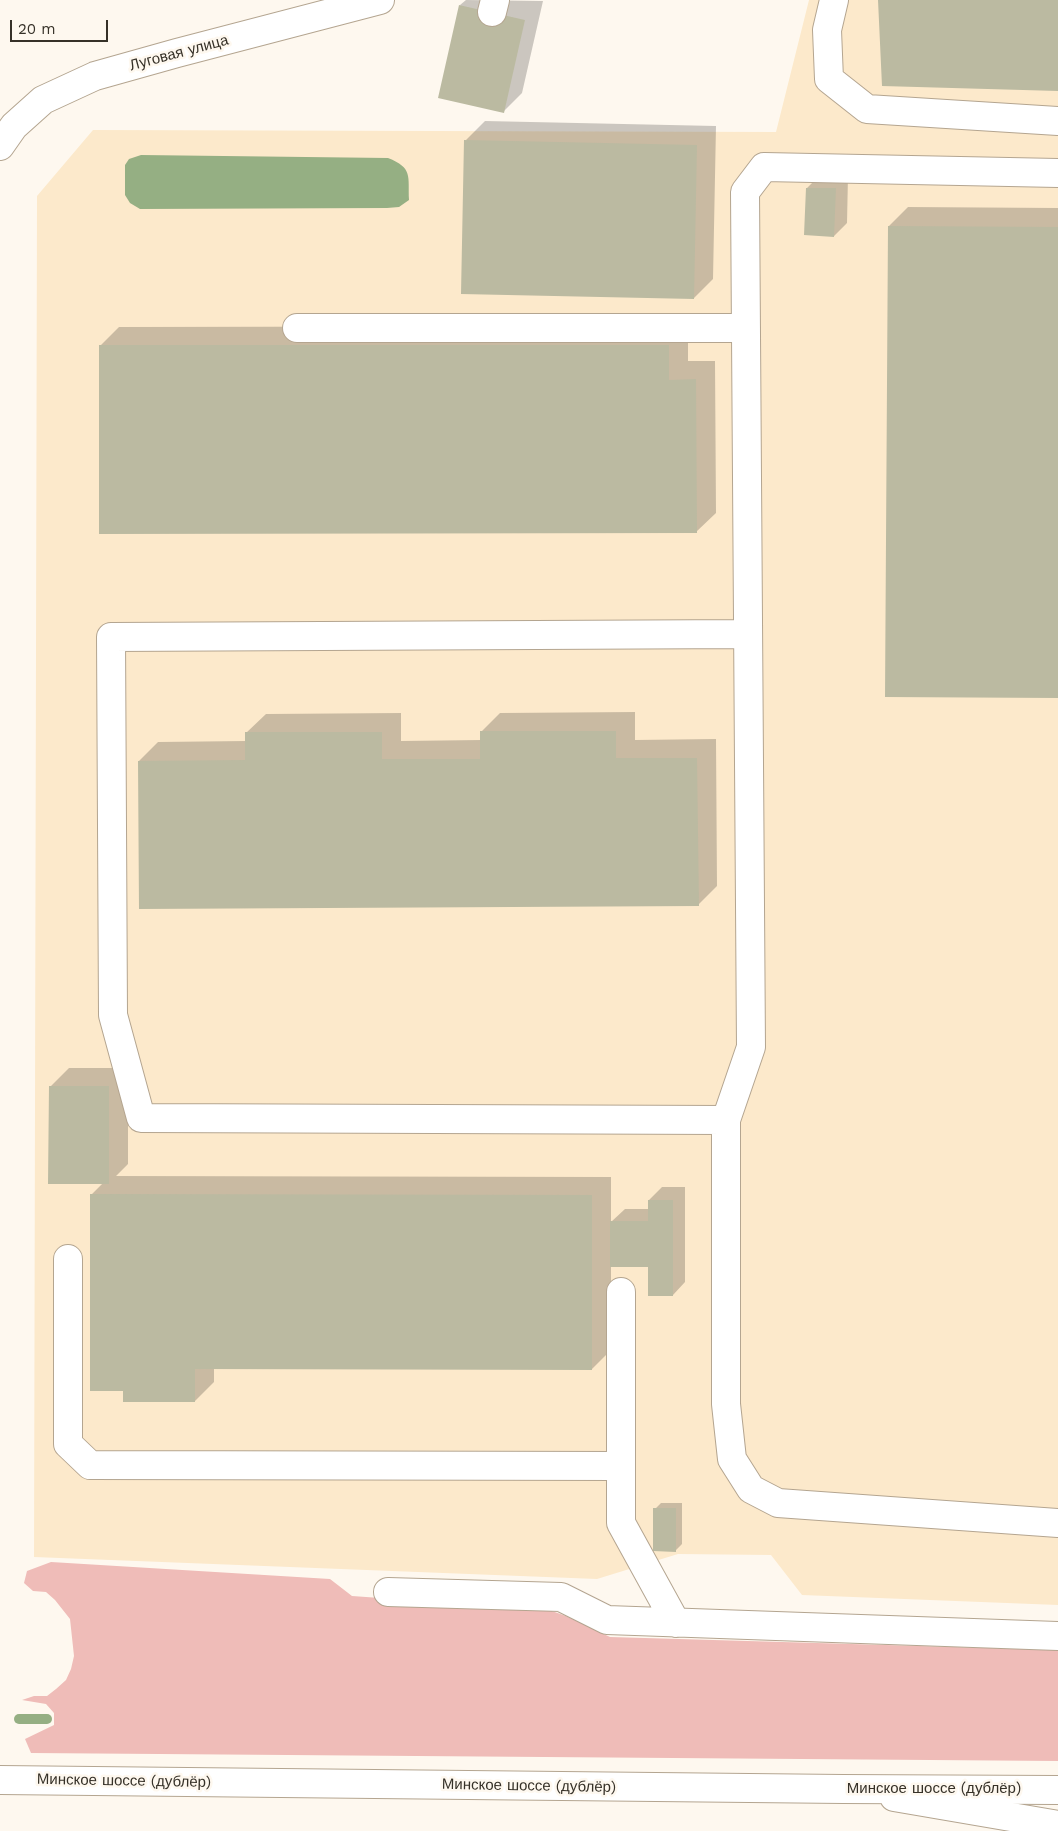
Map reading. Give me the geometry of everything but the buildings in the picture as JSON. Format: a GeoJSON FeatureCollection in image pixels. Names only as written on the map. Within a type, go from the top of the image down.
{"type":"FeatureCollection","features":[{"type":"Feature","properties":{"kind":"main road","name":"Луговая улица"},"geometry":{"type":"LineString","coordinates":[[0,146],[14,126],[43,100],[96,76],[380,0]]}},
{"type":"Feature","properties":{"kind":"main road"},"geometry":{"type":"LineString","coordinates":[[834,0],[827,30],[829,80],[867,109],[1058,121]]}},
{"type":"Feature","properties":{"kind":"main road"},"geometry":{"type":"LineString","coordinates":[[1058,172],[764,167],[745,192],[751,1047],[726,1120],[726,1404],[732,1459],[751,1489],[778,1502],[1058,1523]]}},
{"type":"Feature","properties":{"kind":"main road"},"geometry":{"type":"LineString","coordinates":[[297,328],[746,328]]}},
{"type":"Feature","properties":{"kind":"main road"},"geometry":{"type":"LineString","coordinates":[[726,1120],[141,1118],[113,1015],[111,637],[748,634]]}},
{"type":"Feature","properties":{"kind":"main road"},"geometry":{"type":"LineString","coordinates":[[68,1259],[68,1444],[90,1465],[620,1466]]}},
{"type":"Feature","properties":{"kind":"main road"},"geometry":{"type":"LineString","coordinates":[[621,1292],[620,1523],[676,1623]]}},
{"type":"Feature","properties":{"kind":"main road"},"geometry":{"type":"LineString","coordinates":[[388,1592],[561,1598],[607,1620],[1058,1636]]}},
{"type":"Feature","properties":{"kind":"main road","name":"Минское шоссе (дублёр)"},"geometry":{"type":"LineString","coordinates":[[0,1780],[1058,1790]]}},
{"type":"Feature","properties":{"kind":"main road"},"geometry":{"type":"LineString","coordinates":[[844,1789],[1058,1825]]}},
{"type":"Feature","properties":{"kind":"shaded area"},"geometry":{"type":"Polygon","coordinates":[[[809,0],[1058,0],[1058,1605],[802,1595],[771,1555],[678,1554],[597,1579],[34,1557],[37,196],[93,130],[776,132],[809,0]]]}},
{"type":"Feature","properties":{"kind":"shaded area"},"geometry":{"type":"Polygon","coordinates":[[[141,155],[388,158],[402,165],[405,169],[409,179],[409,200],[399,207],[387,208],[140,209],[130,203],[125,195],[125,165],[129,159],[141,155]]]}},
{"type":"Feature","properties":{"kind":"shaded area"},"geometry":{"type":"Polygon","coordinates":[[[51,1562],[330,1579],[352,1596],[549,1610],[610,1637],[1058,1650],[1058,1761],[31,1753],[25,1739],[54,1725],[54,1713],[46,1704],[22,1700],[34,1696],[47,1696],[56,1689],[66,1680],[74,1656],[70,1619],[46,1592],[33,1591],[24,1583],[27,1571],[51,1562]]]}},
{"type":"Feature","properties":{"kind":"waterway"},"geometry":{"type":"LineString","coordinates":[[19,1719],[47,1719]]}}]}
